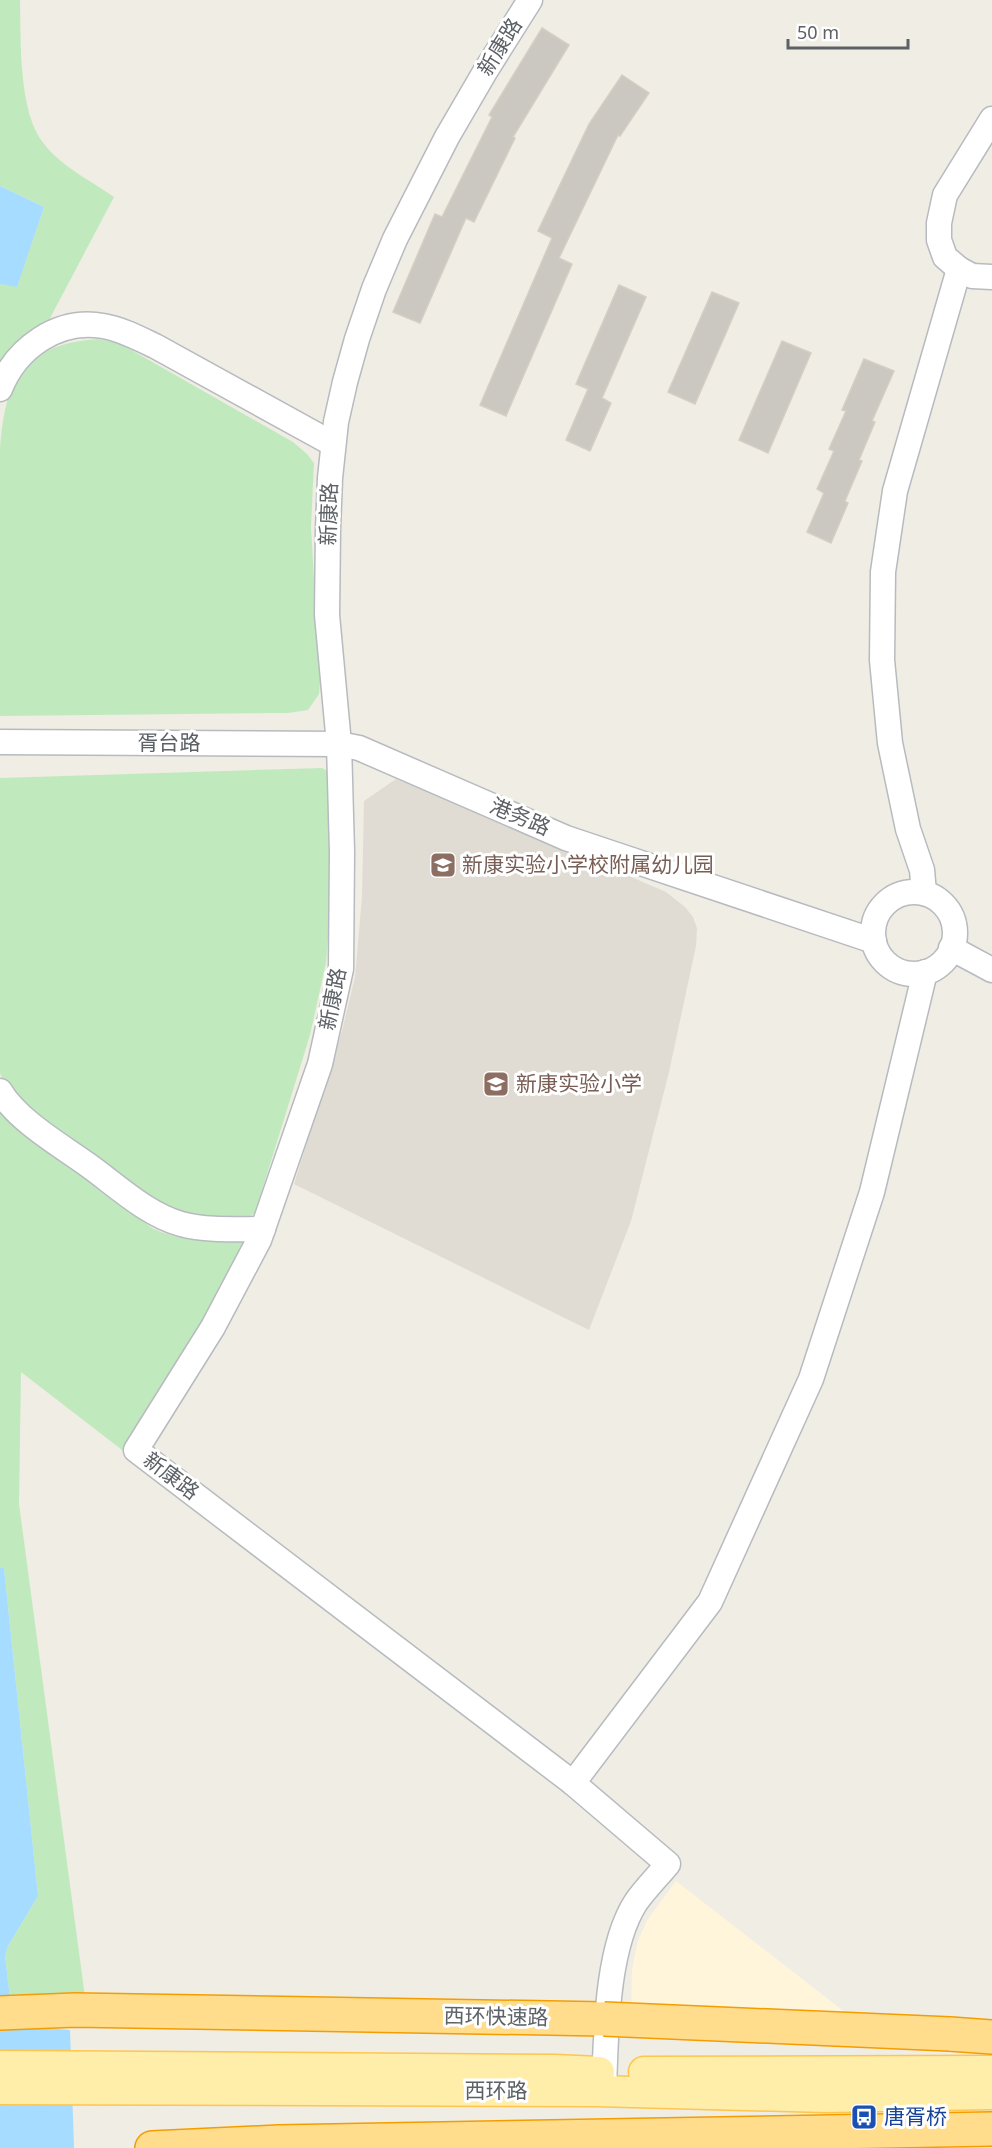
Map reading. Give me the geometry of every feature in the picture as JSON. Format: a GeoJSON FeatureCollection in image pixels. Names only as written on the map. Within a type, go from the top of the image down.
{"type":"FeatureCollection","features":[{"type":"Feature","properties":{"kind":"highway","name":"西环快速路"},"geometry":{"type":"LineString","coordinates":[[0,2013],[75,2010],[604,2019],[992,2035]]}},
{"type":"Feature","properties":{"kind":"highway"},"geometry":{"type":"LineString","coordinates":[[152,2148],[992,2129]]}},
{"type":"Feature","properties":{"kind":"main road","name":"西环路"},"geometry":{"type":"LineString","coordinates":[[0,2066],[142,2079]]}},
{"type":"Feature","properties":{"kind":"main road","name":"西环路"},"geometry":{"type":"LineString","coordinates":[[0,2089],[142,2079],[554,2070],[604,2082],[826,2097],[992,2094]]}},
{"type":"Feature","properties":{"kind":"main road","name":"西环路"},"geometry":{"type":"LineString","coordinates":[[604,2082],[992,2071]]}},
{"type":"Feature","properties":{"kind":"street","name":"新康路"},"geometry":{"type":"LineString","coordinates":[[530,0],[447,136],[395,239],[374,289],[357,339],[336,422],[328,529],[327,615],[339,744],[342,852],[341,969],[320,1064],[259,1240],[213,1328],[136,1450],[573,1784]]}},
{"type":"Feature","properties":{"kind":"street"},"geometry":{"type":"LineString","coordinates":[[992,119],[945,195],[939,223],[939,240],[945,257],[972,276],[992,276]]}},
{"type":"Feature","properties":{"kind":"street"},"geometry":{"type":"LineString","coordinates":[[924,893],[922,870],[908,829],[890,743],[882,660],[883,572],[895,491],[959,269]]}},
{"type":"Feature","properties":{"kind":"street"},"geometry":{"type":"LineString","coordinates":[[0,389],[13,364],[24,350],[39,340],[58,330],[81,324],[103,326],[128,333],[155,346],[333,444]]}},
{"type":"Feature","properties":{"kind":"street","name":"胥台路"},"geometry":{"type":"LineString","coordinates":[[0,742],[339,744]]}},
{"type":"Feature","properties":{"kind":"street","name":"港务路"},"geometry":{"type":"LineString","coordinates":[[339,744],[359,748],[566,837],[874,941]]}},
{"type":"Feature","properties":{"kind":"street"},"geometry":{"type":"LineString","coordinates":[[910,892],[924,893],[936,898],[953,920],[954,934],[951,948],[941,962],[925,972],[899,971],[887,964],[878,954],[873,928],[877,914],[885,903],[897,896],[910,892]]}},
{"type":"Feature","properties":{"kind":"street"},"geometry":{"type":"LineString","coordinates":[[951,948],[992,970]]}},
{"type":"Feature","properties":{"kind":"street"},"geometry":{"type":"LineString","coordinates":[[604,2082],[610,1992],[620,1937],[636,1903],[668,1864],[573,1784],[710,1602],[811,1379],[872,1192],[925,972]]}},
{"type":"Feature","properties":{"kind":"street"},"geometry":{"type":"LineString","coordinates":[[0,1091],[17,1111],[42,1131],[157,1214],[180,1224],[204,1228],[263,1229]]}},
{"type":"Feature","properties":{"kind":"shaded area","name":"新康实验小学"},"geometry":{"type":"Polygon","coordinates":[[[396,779],[666,892],[685,907],[693,917],[697,928],[696,946],[669,1072],[631,1221],[589,1330],[294,1184],[342,1031],[355,977],[362,897],[364,801],[396,779]]]}},
{"type":"Feature","properties":{"kind":"shaded area"},"geometry":{"type":"Polygon","coordinates":[[[676,1881],[850,2016],[631,2010],[632,1970],[638,1940],[648,1919],[676,1881]]]}},
{"type":"Feature","properties":{"kind":"green space"},"geometry":{"type":"Polygon","coordinates":[[[0,0],[20,0],[21,55],[25,95],[29,114],[44,144],[77,173],[114,197],[48,322],[0,368],[0,284],[17,286],[44,207],[0,186],[0,0]]]}},
{"type":"Feature","properties":{"kind":"green space"},"geometry":{"type":"Polygon","coordinates":[[[97,339],[126,347],[293,442],[314,463],[311,527],[320,682],[319,694],[308,710],[288,713],[0,716],[0,450],[7,404],[22,370],[35,358],[51,349],[97,339]]]}},
{"type":"Feature","properties":{"kind":"green space"},"geometry":{"type":"Polygon","coordinates":[[[322,768],[331,773],[339,802],[326,963],[310,1035],[255,1213],[246,1218],[198,1217],[167,1208],[22,1107],[3,1081],[0,1073],[0,778],[322,768]]]}},
{"type":"Feature","properties":{"kind":"green space"},"geometry":{"type":"Polygon","coordinates":[[[0,1109],[24,1133],[152,1228],[187,1239],[248,1241],[209,1320],[126,1453],[21,1372],[19,1504],[85,1997],[10,1998],[5,1956],[8,1946],[38,1896],[4,1568],[0,1568],[0,1109]]]}},
{"type":"Feature","properties":{"kind":"water"},"geometry":{"type":"Polygon","coordinates":[[[0,186],[44,207],[17,287],[0,284],[0,186]]]}},
{"type":"Feature","properties":{"kind":"water"},"geometry":{"type":"Polygon","coordinates":[[[0,1568],[4,1568],[38,1896],[8,1946],[5,1956],[10,1998],[34,2021],[47,2028],[70,2030],[74,2148],[0,2148],[0,1568]]]}},
{"type":"Feature","properties":{"kind":"building"},"geometry":{"type":"Polygon","coordinates":[[[542,28],[569,45],[513,137],[515,138],[474,222],[466,218],[420,323],[393,312],[435,214],[442,217],[492,117],[489,115],[542,28]]]}},
{"type":"Feature","properties":{"kind":"building"},"geometry":{"type":"Polygon","coordinates":[[[622,75],[649,93],[620,136],[618,135],[559,258],[572,264],[506,416],[480,405],[552,238],[538,231],[589,124],[622,75]]]}},
{"type":"Feature","properties":{"kind":"building"},"geometry":{"type":"Polygon","coordinates":[[[619,285],[646,297],[602,398],[611,403],[590,451],[566,440],[588,389],[576,384],[619,285]]]}},
{"type":"Feature","properties":{"kind":"building"},"geometry":{"type":"Polygon","coordinates":[[[712,292],[739,303],[695,404],[668,392],[712,292]]]}},
{"type":"Feature","properties":{"kind":"building"},"geometry":{"type":"Polygon","coordinates":[[[782,341],[811,353],[768,453],[739,440],[782,341]]]}},
{"type":"Feature","properties":{"kind":"building"},"geometry":{"type":"Polygon","coordinates":[[[864,359],[894,371],[872,421],[875,422],[859,460],[862,461],[845,501],[848,503],[831,543],[807,532],[824,493],[817,489],[834,451],[829,449],[846,411],[842,410],[864,359]]]}},
{"type":"Feature","properties":{"kind":"place","name":"新康实验小学校附属幼儿园"},"geometry":{"type":"Point","coordinates":[443,865]}},
{"type":"Feature","properties":{"kind":"place","name":"新康实验小学"},"geometry":{"type":"Point","coordinates":[496,1084]}},
{"type":"Feature","properties":{"kind":"place","name":"唐胥桥"},"geometry":{"type":"Point","coordinates":[864,2117]}}]}
